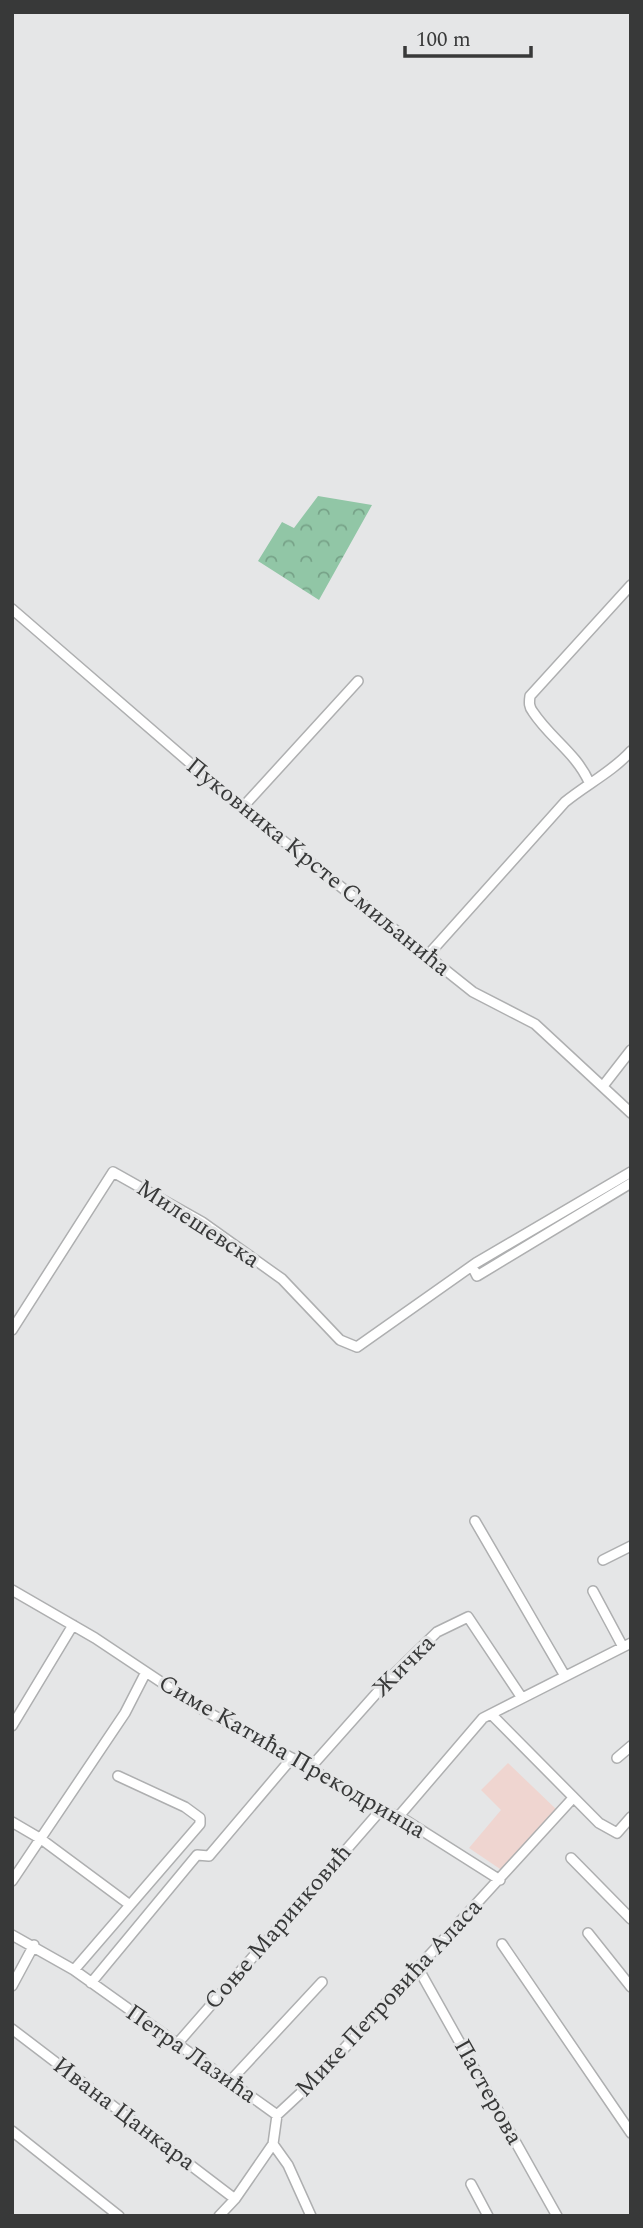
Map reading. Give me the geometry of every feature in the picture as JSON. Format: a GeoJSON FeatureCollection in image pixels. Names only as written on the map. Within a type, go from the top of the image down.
{"type":"FeatureCollection","features":[{"type":"Feature","properties":{"kind":"street"},"geometry":{"type":"LineString","coordinates":[[589,782],[576,760],[528,703],[530,696],[631,585]]}},
{"type":"Feature","properties":{"kind":"street","name":"Пуковника Крсте Смиљанића"},"geometry":{"type":"LineString","coordinates":[[12,609],[242,808],[473,992],[535,1024],[631,1113]]}},
{"type":"Feature","properties":{"kind":"street"},"geometry":{"type":"LineString","coordinates":[[242,808],[358,681]]}},
{"type":"Feature","properties":{"kind":"street"},"geometry":{"type":"LineString","coordinates":[[428,955],[565,802],[589,782],[615,768],[631,751]]}},
{"type":"Feature","properties":{"kind":"street"},"geometry":{"type":"LineString","coordinates":[[603,1086],[631,1049]]}},
{"type":"Feature","properties":{"kind":"street","name":"Милешевска"},"geometry":{"type":"LineString","coordinates":[[12,1330],[113,1172],[202,1222],[282,1279],[340,1340],[357,1347],[472,1266]]}},
{"type":"Feature","properties":{"kind":"street"},"geometry":{"type":"LineString","coordinates":[[631,1172],[472,1266],[477,1276],[631,1183]]}},
{"type":"Feature","properties":{"kind":"street"},"geometry":{"type":"LineString","coordinates":[[475,1521],[565,1676]]}},
{"type":"Feature","properties":{"kind":"street"},"geometry":{"type":"LineString","coordinates":[[603,1560],[631,1546]]}},
{"type":"Feature","properties":{"kind":"street","name":"Симе Катића Прекодринца"},"geometry":{"type":"LineString","coordinates":[[12,1590],[73,1625],[200,1708],[310,1768],[380,1811],[399,1816],[500,1880]]}},
{"type":"Feature","properties":{"kind":"street"},"geometry":{"type":"LineString","coordinates":[[399,1816],[483,1718],[627,1645],[593,1591]]}},
{"type":"Feature","properties":{"kind":"street","name":"Жичка"},"geometry":{"type":"LineString","coordinates":[[310,1768],[390,1678],[437,1632],[468,1617],[522,1698]]}},
{"type":"Feature","properties":{"kind":"street"},"geometry":{"type":"LineString","coordinates":[[12,1726],[73,1625]]}},
{"type":"Feature","properties":{"kind":"street"},"geometry":{"type":"LineString","coordinates":[[12,1881],[125,1713],[146,1672]]}},
{"type":"Feature","properties":{"kind":"street"},"geometry":{"type":"LineString","coordinates":[[491,1714],[599,1823],[617,1833],[631,1818]]}},
{"type":"Feature","properties":{"kind":"street"},"geometry":{"type":"LineString","coordinates":[[617,1758],[631,1746]]}},
{"type":"Feature","properties":{"kind":"street"},"geometry":{"type":"LineString","coordinates":[[90,1983],[197,1855],[209,1856],[292,1758]]}},
{"type":"Feature","properties":{"kind":"street"},"geometry":{"type":"LineString","coordinates":[[74,1970],[200,1824],[200,1818],[185,1807],[118,1776]]}},
{"type":"Feature","properties":{"kind":"street","name":"Мике Петровића Аласа"},"geometry":{"type":"LineString","coordinates":[[277,2115],[319,2076],[573,1798]]}},
{"type":"Feature","properties":{"kind":"street","name":"Соње Маринковић"},"geometry":{"type":"LineString","coordinates":[[177,2044],[380,1811]]}},
{"type":"Feature","properties":{"kind":"street"},"geometry":{"type":"LineString","coordinates":[[12,1822],[41,1839],[130,1905]]}},
{"type":"Feature","properties":{"kind":"street"},"geometry":{"type":"LineString","coordinates":[[571,1858],[631,1919]]}},
{"type":"Feature","properties":{"kind":"street"},"geometry":{"type":"LineString","coordinates":[[588,1933],[631,1987]]}},
{"type":"Feature","properties":{"kind":"street","name":"Петра Лазића"},"geometry":{"type":"LineString","coordinates":[[12,1935],[34,1945],[74,1970],[277,2115],[273,2144]]}},
{"type":"Feature","properties":{"kind":"street"},"geometry":{"type":"LineString","coordinates":[[502,1944],[631,2133]]}},
{"type":"Feature","properties":{"kind":"street"},"geometry":{"type":"LineString","coordinates":[[12,1986],[34,1945]]}},
{"type":"Feature","properties":{"kind":"street","name":"Пастерова"},"geometry":{"type":"LineString","coordinates":[[418,1968],[557,2216]]}},
{"type":"Feature","properties":{"kind":"street"},"geometry":{"type":"LineString","coordinates":[[231,2080],[322,1982]]}},
{"type":"Feature","properties":{"kind":"street","name":"Ивана Цанкара"},"geometry":{"type":"LineString","coordinates":[[12,2029],[235,2199]]}},
{"type":"Feature","properties":{"kind":"street"},"geometry":{"type":"LineString","coordinates":[[12,2131],[119,2216]]}},
{"type":"Feature","properties":{"kind":"street"},"geometry":{"type":"LineString","coordinates":[[219,2216],[235,2199],[273,2144],[288,2165],[311,2216]]}},
{"type":"Feature","properties":{"kind":"street"},"geometry":{"type":"LineString","coordinates":[[471,2184],[488,2216]]}},
{"type":"Feature","properties":{"kind":"shaded area"},"geometry":{"type":"Polygon","coordinates":[[[508,1763],[557,1810],[503,1871],[469,1848],[501,1810],[481,1790],[508,1763]]]}},
{"type":"Feature","properties":{"kind":"green space"},"geometry":{"type":"Polygon","coordinates":[[[318,496],[372,505],[319,600],[258,561],[282,522],[294,528],[318,496]]]}}]}
